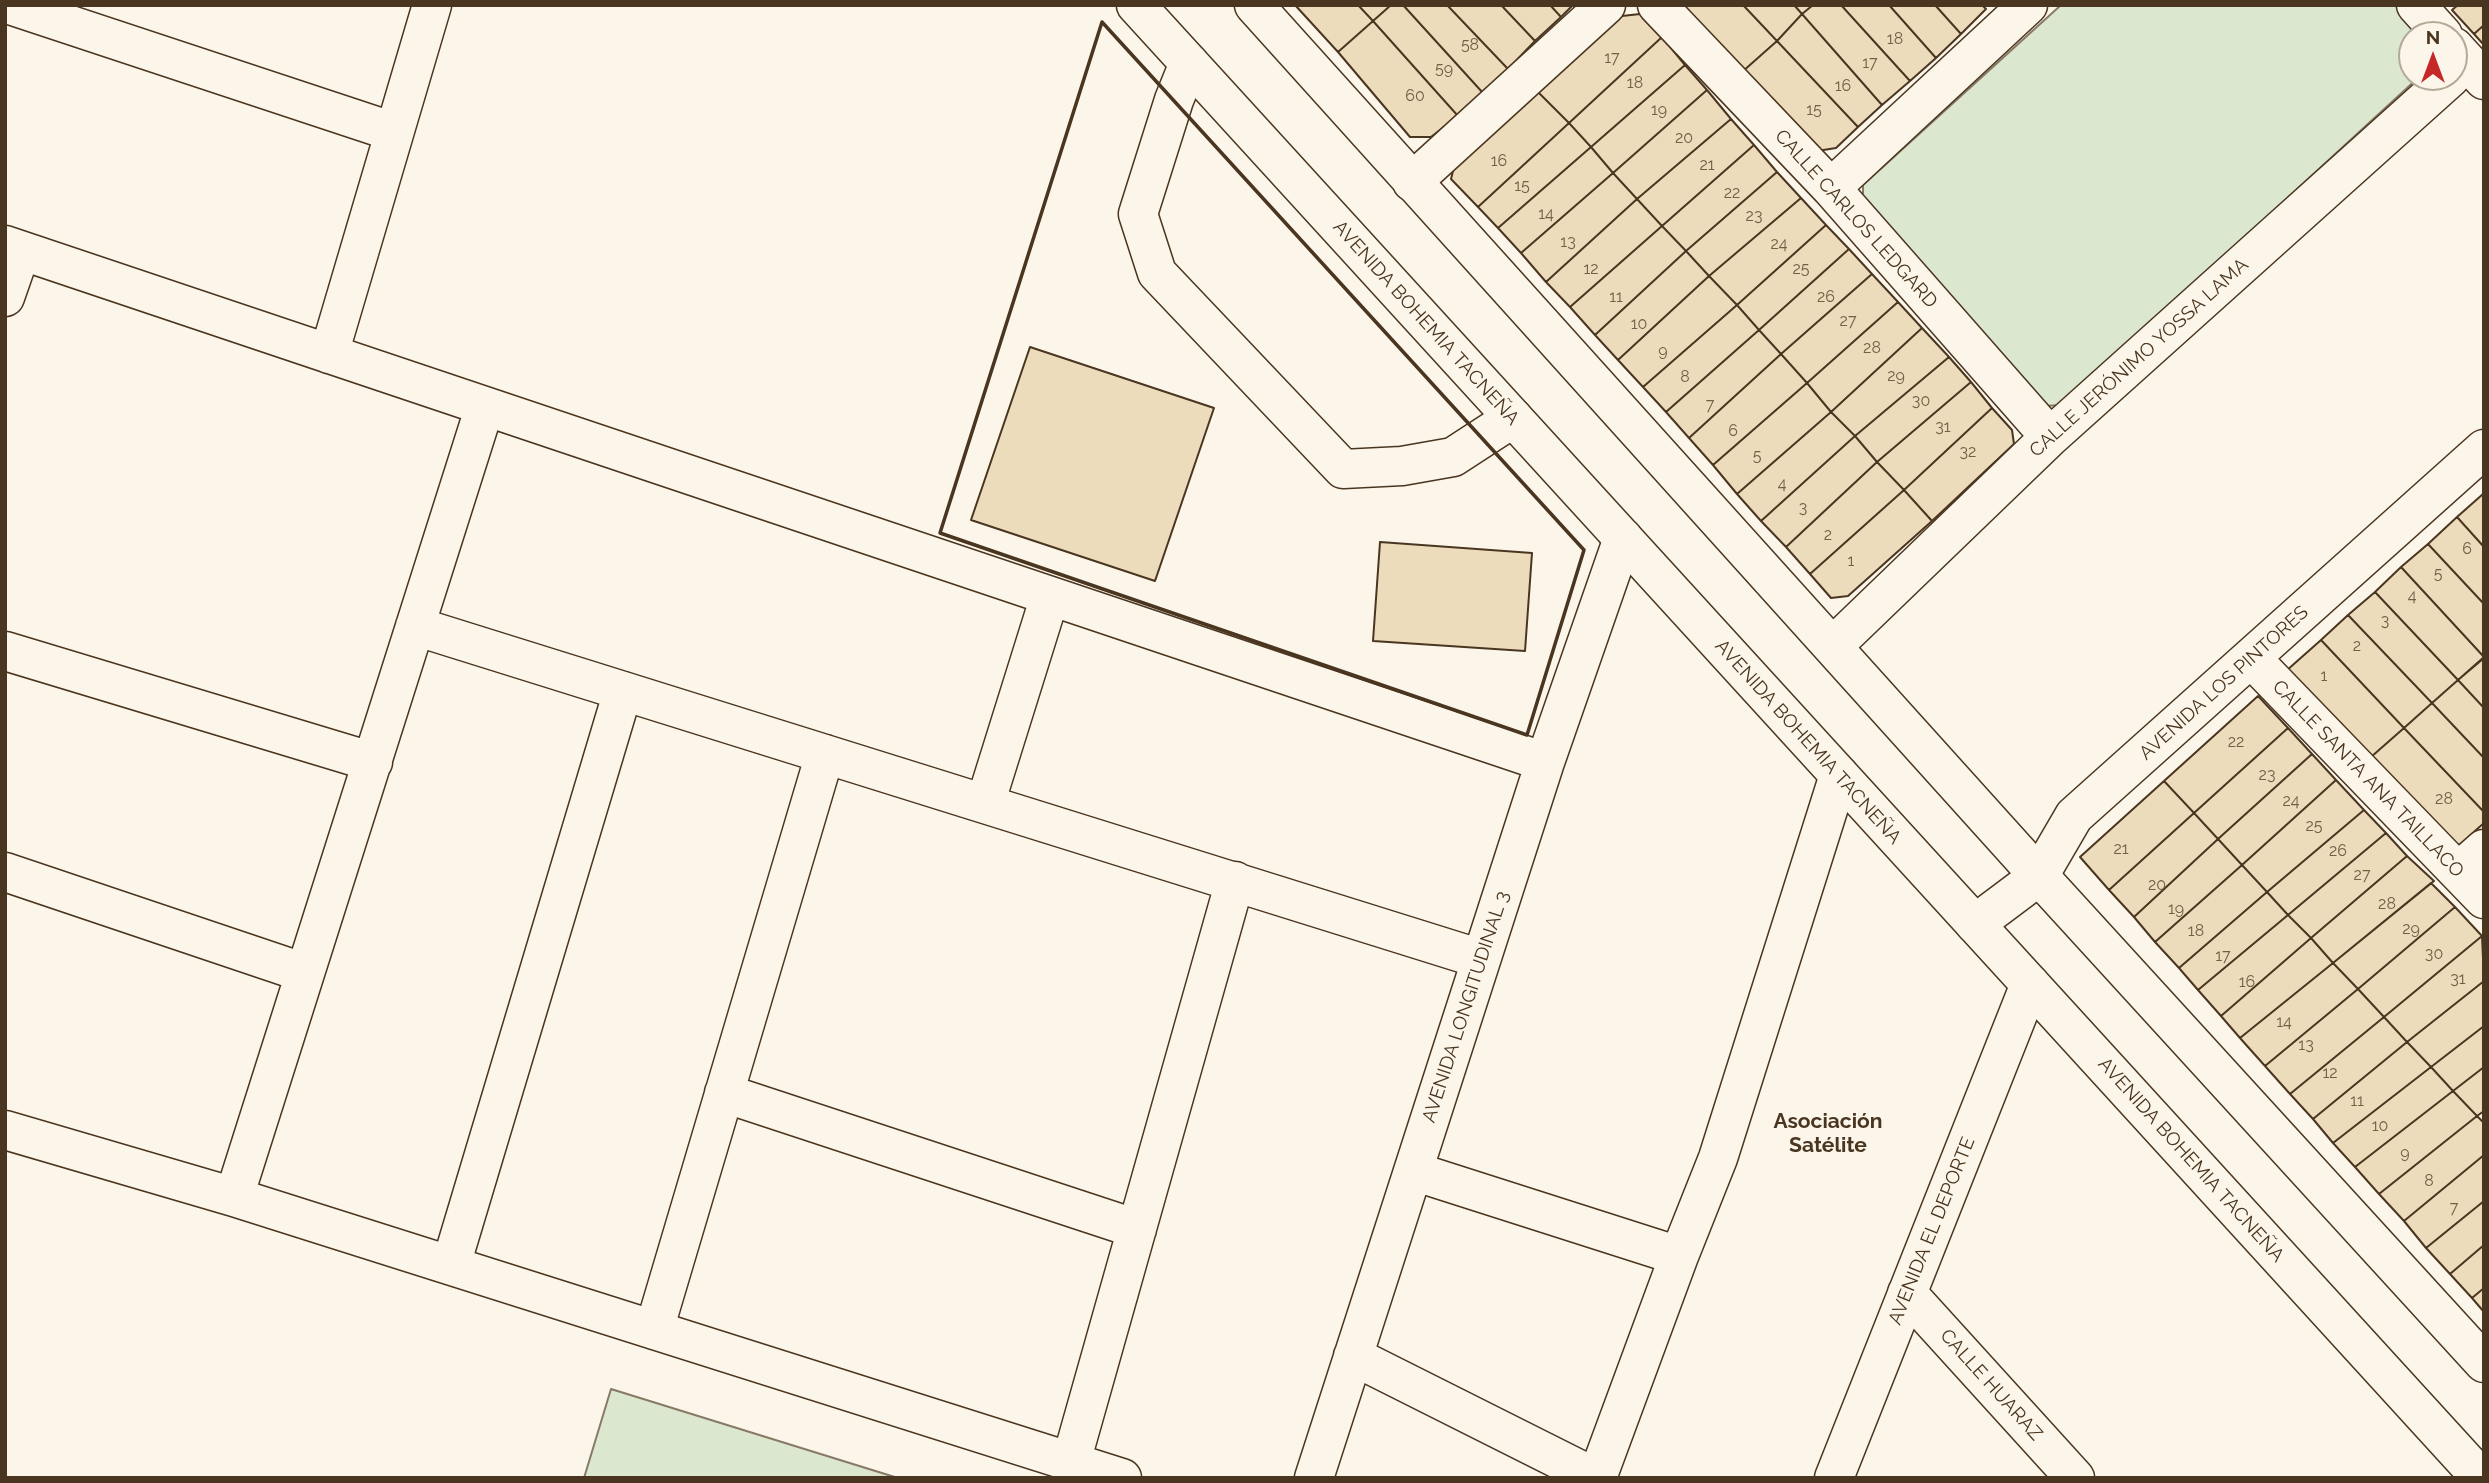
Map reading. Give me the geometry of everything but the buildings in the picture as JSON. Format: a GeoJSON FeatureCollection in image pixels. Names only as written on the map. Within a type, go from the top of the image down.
{"type":"FeatureCollection","features":[{"type":"Feature","properties":{"kind":"street"},"geometry":{"type":"LineString","coordinates":[[10,5],[394,132]]}},
{"type":"Feature","properties":{"kind":"street"},"geometry":{"type":"LineString","coordinates":[[329,354],[432,5]]}},
{"type":"Feature","properties":{"kind":"street","name":"AVENIDA BOHEMIA TACNEÑA"},"geometry":{"type":"LineString","coordinates":[[1136,5],[2481,1478]]}},
{"type":"Feature","properties":{"kind":"street"},"geometry":{"type":"LineString","coordinates":[[1254,5],[2039,876],[2484,1363]]}},
{"type":"Feature","properties":{"kind":"street"},"geometry":{"type":"LineString","coordinates":[[1412,182],[1605,5]]}},
{"type":"Feature","properties":{"kind":"street","name":"CALLE CARLOS LEDGARD"},"geometry":{"type":"LineString","coordinates":[[1657,5],[1831,188],[2050,437]]}},
{"type":"Feature","properties":{"kind":"street"},"geometry":{"type":"LineString","coordinates":[[1831,188],[2028,5]]}},
{"type":"Feature","properties":{"kind":"street"},"geometry":{"type":"LineString","coordinates":[[2416,5],[2428,21]]}},
{"type":"Feature","properties":{"kind":"street"},"geometry":{"type":"LineString","coordinates":[[1189,63],[1174,100],[1138,214],[1157,272],[1343,469],[1402,466],[1452,457],[1513,418]]}},
{"type":"Feature","properties":{"kind":"street","name":"CALLE JERÓNIMO YOSSA LAMA"},"geometry":{"type":"LineString","coordinates":[[1833,646],[2050,437],[2428,91]]}},
{"type":"Feature","properties":{"kind":"street"},"geometry":{"type":"LineString","coordinates":[[5,298],[13,248],[1545,762]]}},
{"type":"Feature","properties":{"kind":"street"},"geometry":{"type":"LineString","coordinates":[[234,1197],[485,407]]}},
{"type":"Feature","properties":{"kind":"street","name":"AVENIDA LOS PINTORES"},"geometry":{"type":"LineString","coordinates":[[1975,924],[2039,876],[2074,816],[2484,449]]}},
{"type":"Feature","properties":{"kind":"street","name":"AVENIDA LONGITUDINAL 3"},"geometry":{"type":"LineString","coordinates":[[1314,1478],[1545,762],[1623,538]]}},
{"type":"Feature","properties":{"kind":"street"},"geometry":{"type":"LineString","coordinates":[[985,804],[1050,596]]}},
{"type":"Feature","properties":{"kind":"street"},"geometry":{"type":"LineString","coordinates":[[415,626],[1481,959]]}},
{"type":"Feature","properties":{"kind":"street"},"geometry":{"type":"LineString","coordinates":[[5,651],[373,762]]}},
{"type":"Feature","properties":{"kind":"street","name":"CALLE SANTA ANA TAILLACO"},"geometry":{"type":"LineString","coordinates":[[2252,659],[2471,861],[2484,900]]}},
{"type":"Feature","properties":{"kind":"street"},"geometry":{"type":"LineString","coordinates":[[450,1265],[623,691]]}},
{"type":"Feature","properties":{"kind":"street"},"geometry":{"type":"LineString","coordinates":[[654,1330],[825,754]]}},
{"type":"Feature","properties":{"kind":"street"},"geometry":{"type":"LineString","coordinates":[[1353,1356],[1597,1478],[1718,1158],[1839,775]]}},
{"type":"Feature","properties":{"kind":"street"},"geometry":{"type":"LineString","coordinates":[[5,872],[305,973]]}},
{"type":"Feature","properties":{"kind":"street"},"geometry":{"type":"LineString","coordinates":[[1071,1462],[1235,881]]}},
{"type":"Feature","properties":{"kind":"street","name":"AVENIDA EL DEPORTE"},"geometry":{"type":"LineString","coordinates":[[1833,1478],[2030,984]]}},
{"type":"Feature","properties":{"kind":"street"},"geometry":{"type":"LineString","coordinates":[[724,1093],[1137,1229]]}},
{"type":"Feature","properties":{"kind":"street"},"geometry":{"type":"LineString","coordinates":[[5,1130],[234,1197],[1122,1478]]}},
{"type":"Feature","properties":{"kind":"street"},"geometry":{"type":"LineString","coordinates":[[1413,1171],[1679,1256]]}},
{"type":"Feature","properties":{"kind":"street","name":"CALLE HUARAZ"},"geometry":{"type":"LineString","coordinates":[[1907,1293],[2076,1478]]}},
{"type":"Feature","properties":{"kind":"green space"},"geometry":{"type":"Polygon","coordinates":[[[2061,5],[2395,5],[2410,21],[2398,21],[2398,91],[2404,91],[2062,405],[2044,406],[1863,206],[1863,185],[2061,5]]]}},
{"type":"Feature","properties":{"kind":"green space"},"geometry":{"type":"Polygon","coordinates":[[[611,1389],[898,1478],[584,1478],[611,1389]]]}},
{"type":"Feature","properties":{"kind":"wall"},"geometry":{"type":"LineString","coordinates":[[1102,22],[1584,550],[1527,735],[940,533],[1102,22]]}},
{"type":"Feature","properties":{"kind":"district","name":"Asociación Satélite"},"geometry":{"type":"Point","coordinates":[1828,1134]}}]}
